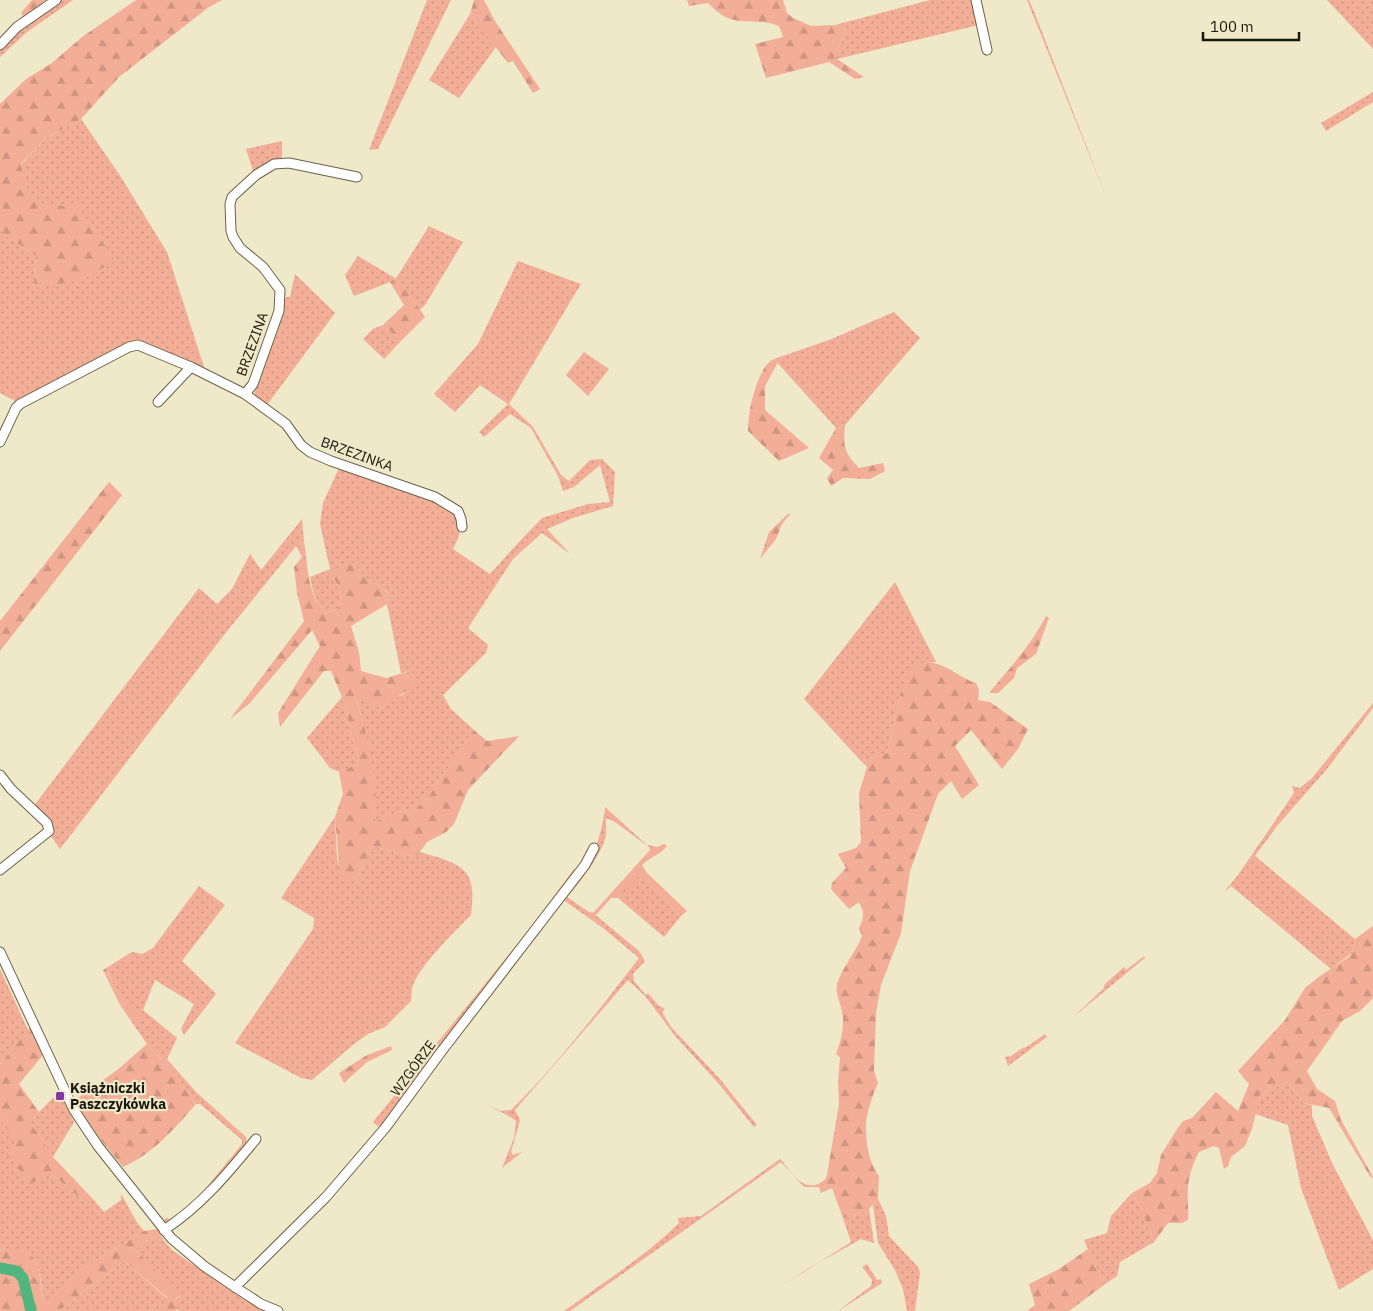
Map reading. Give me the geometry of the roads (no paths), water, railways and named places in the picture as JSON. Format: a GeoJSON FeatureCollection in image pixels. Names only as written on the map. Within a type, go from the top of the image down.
{"type":"FeatureCollection","features":[{"type":"Feature","properties":{"kind":"street"},"geometry":{"type":"LineString","coordinates":[[0,44],[17,27],[56,0]]}},
{"type":"Feature","properties":{"kind":"street"},"geometry":{"type":"LineString","coordinates":[[976,0],[987,50]]}},
{"type":"Feature","properties":{"kind":"street","name":"BRZEZINA"},"geometry":{"type":"LineString","coordinates":[[0,442],[16,408],[20,404],[129,347],[138,345],[191,367],[245,394],[252,384],[279,311],[280,290],[268,273],[240,248],[233,237],[230,204],[232,197],[256,175],[274,164],[289,163],[358,177]]}},
{"type":"Feature","properties":{"kind":"street"},"geometry":{"type":"LineString","coordinates":[[158,402],[191,367]]}},
{"type":"Feature","properties":{"kind":"street","name":"BRZEZINKA"},"geometry":{"type":"LineString","coordinates":[[245,394],[286,424],[301,445],[310,452],[330,461],[435,497],[458,511],[462,518],[462,527]]}},
{"type":"Feature","properties":{"kind":"street"},"geometry":{"type":"LineString","coordinates":[[0,775],[11,789],[47,823],[49,830],[0,870]]}},
{"type":"Feature","properties":{"kind":"street","name":"WZGÓRZE"},"geometry":{"type":"LineString","coordinates":[[235,1287],[306,1218],[386,1127],[441,1052],[585,865],[594,848]]}},
{"type":"Feature","properties":{"kind":"street"},"geometry":{"type":"LineString","coordinates":[[0,952],[82,1124],[164,1230],[204,1266],[261,1304],[278,1311]]}},
{"type":"Feature","properties":{"kind":"street"},"geometry":{"type":"LineString","coordinates":[[164,1230],[184,1217],[204,1200],[256,1139]]}},
{"type":"Feature","properties":{"kind":"waterway"},"geometry":{"type":"LineString","coordinates":[[0,1268],[16,1271],[23,1278],[31,1311]]}},
{"type":"Feature","properties":{"kind":"place","name":"Książniczki Paszczykówka"},"geometry":{"type":"Point","coordinates":[60,1096]}}]}
